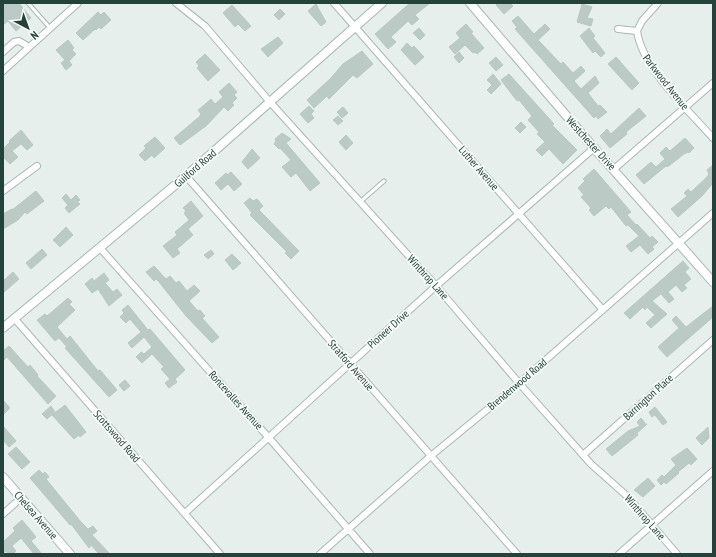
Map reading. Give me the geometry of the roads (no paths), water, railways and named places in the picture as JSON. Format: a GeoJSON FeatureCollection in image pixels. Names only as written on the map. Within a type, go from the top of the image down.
{"type":"FeatureCollection","features":[{"type":"Feature","properties":{"kind":"street"},"geometry":{"type":"LineString","coordinates":[[3,71],[78,3]]}},
{"type":"Feature","properties":{"kind":"street","name":"Winthrop Lane"},"geometry":{"type":"LineString","coordinates":[[176,3],[205,26],[270,102],[436,286],[583,455],[620,489],[677,554]]}},
{"type":"Feature","properties":{"kind":"street","name":"Luther Avenue"},"geometry":{"type":"LineString","coordinates":[[334,3],[603,310]]}},
{"type":"Feature","properties":{"kind":"street","name":"Guilford Road"},"geometry":{"type":"LineString","coordinates":[[3,328],[186,176],[382,3]]}},
{"type":"Feature","properties":{"kind":"street","name":"Westchester Drive"},"geometry":{"type":"LineString","coordinates":[[470,3],[594,148],[713,282]]}},
{"type":"Feature","properties":{"kind":"street"},"geometry":{"type":"LineString","coordinates":[[618,29],[637,31],[642,20],[658,3]]}},
{"type":"Feature","properties":{"kind":"street","name":"Parkwood Avenue"},"geometry":{"type":"LineString","coordinates":[[637,31],[642,51],[655,71],[713,138]]}},
{"type":"Feature","properties":{"kind":"street"},"geometry":{"type":"LineString","coordinates":[[3,52],[14,42],[19,41],[29,47]]}},
{"type":"Feature","properties":{"kind":"street"},"geometry":{"type":"LineString","coordinates":[[614,169],[713,83]]}},
{"type":"Feature","properties":{"kind":"street","name":"Pioneer Drive"},"geometry":{"type":"LineString","coordinates":[[185,513],[436,286],[520,215],[594,148]]}},
{"type":"Feature","properties":{"kind":"street"},"geometry":{"type":"LineString","coordinates":[[3,191],[37,166]]}},
{"type":"Feature","properties":{"kind":"street","name":"Stratford Avenue"},"geometry":{"type":"LineString","coordinates":[[186,176],[350,364],[432,455],[517,554]]}},
{"type":"Feature","properties":{"kind":"street","name":"Brendenwood Road"},"geometry":{"type":"LineString","coordinates":[[320,554],[432,455],[519,383],[713,213]]}},
{"type":"Feature","properties":{"kind":"street","name":"Roncevalles Avenue"},"geometry":{"type":"LineString","coordinates":[[100,248],[370,554]]}},
{"type":"Feature","properties":{"kind":"street","name":"Scottswood Road"},"geometry":{"type":"LineString","coordinates":[[14,318],[220,554]]}},
{"type":"Feature","properties":{"kind":"street","name":"Barrington Place"},"geometry":{"type":"LineString","coordinates":[[583,455],[713,340]]}},
{"type":"Feature","properties":{"kind":"street"},"geometry":{"type":"LineString","coordinates":[[619,554],[713,471]]}},
{"type":"Feature","properties":{"kind":"street","name":"Chelsea Avenue"},"geometry":{"type":"LineString","coordinates":[[3,477],[70,554]]}},
{"type":"Feature","properties":{"kind":"street"},"geometry":{"type":"LineString","coordinates":[[3,514],[21,498]]}},
{"type":"Feature","properties":{"kind":"lane"},"geometry":{"type":"LineString","coordinates":[[28,3],[50,28]]}},
{"type":"Feature","properties":{"kind":"lane"},"geometry":{"type":"LineString","coordinates":[[360,202],[384,181]]}}]}
